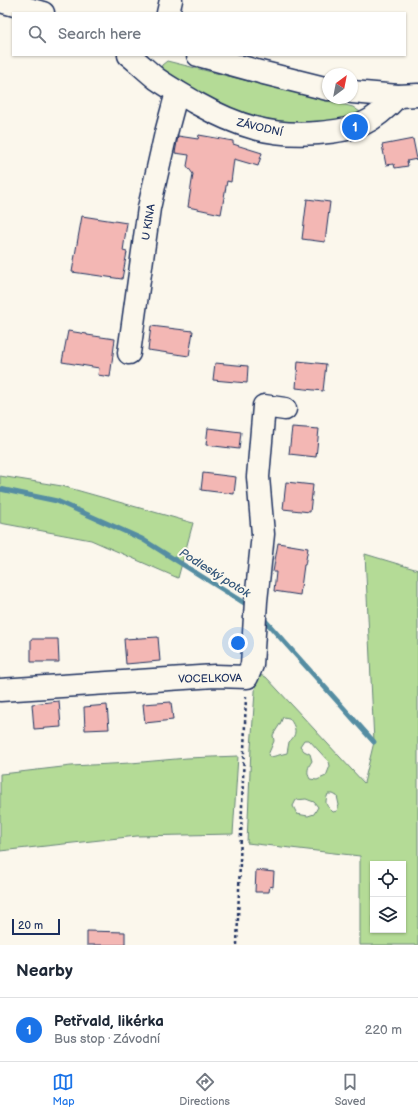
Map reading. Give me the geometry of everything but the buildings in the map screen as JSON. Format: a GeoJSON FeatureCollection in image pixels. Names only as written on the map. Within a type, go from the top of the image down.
{"type":"FeatureCollection","features":[{"type":"Feature","properties":{"kind":"street"},"geometry":{"type":"LineString","coordinates":[[168,12],[171,0]]}},
{"type":"Feature","properties":{"kind":"street"},"geometry":{"type":"LineString","coordinates":[[13,3],[40,12]]}},
{"type":"Feature","properties":{"kind":"street","name":"ZÁVODNÍ"},"geometry":{"type":"LineString","coordinates":[[130,56],[150,73],[177,92],[221,116],[245,126],[264,131],[294,134],[347,130],[376,117],[408,95]]}},
{"type":"Feature","properties":{"kind":"street"},"geometry":{"type":"LineString","coordinates":[[202,56],[322,88]]}},
{"type":"Feature","properties":{"kind":"street","name":"U KINA"},"geometry":{"type":"LineString","coordinates":[[129,353],[149,208],[177,92]]}},
{"type":"Feature","properties":{"kind":"street","name":"ZÁVODNÍ"},"geometry":{"type":"LineString","coordinates":[[358,92],[408,95]]}},
{"type":"Feature","properties":{"kind":"street","name":"VOCELKOVA"},"geometry":{"type":"LineString","coordinates":[[0,690],[215,676],[247,677],[252,665],[263,534],[258,477],[264,406],[285,408]]}},
{"type":"Feature","properties":{"kind":"path"},"geometry":{"type":"LineString","coordinates":[[237,945],[247,677]]}},
{"type":"Feature","properties":{"kind":"green space"},"geometry":{"type":"Polygon","coordinates":[[[167,61],[322,99],[322,104],[341,104],[353,107],[360,112],[356,119],[291,125],[262,121],[227,110],[160,70],[162,65],[167,61]]]}},
{"type":"Feature","properties":{"kind":"green space"},"geometry":{"type":"Polygon","coordinates":[[[0,476],[62,486],[193,523],[178,578],[91,540],[0,523],[0,476]]]}},
{"type":"Feature","properties":{"kind":"green space"},"geometry":{"type":"Polygon","coordinates":[[[365,554],[418,570],[418,945],[360,945],[360,856],[247,843],[256,678],[259,675],[266,677],[364,783],[374,742],[365,554]],[[283,717],[273,735],[274,741],[268,755],[271,757],[287,753],[289,742],[295,733],[293,724],[289,718],[283,717]],[[304,740],[300,746],[304,751],[310,754],[312,761],[308,772],[310,779],[317,780],[326,776],[330,766],[329,762],[309,740],[304,740]],[[328,794],[326,802],[327,806],[333,812],[337,811],[339,805],[337,796],[328,794]],[[306,799],[296,800],[293,806],[297,814],[308,816],[314,814],[318,807],[314,802],[306,799]]]}},
{"type":"Feature","properties":{"kind":"green space"},"geometry":{"type":"Polygon","coordinates":[[[238,756],[233,834],[137,836],[0,851],[0,774],[71,766],[238,756]]]}},
{"type":"Feature","properties":{"kind":"waterway","name":"Podleský potok"},"geometry":{"type":"LineString","coordinates":[[0,489],[57,501],[142,539],[249,606]]}},
{"type":"Feature","properties":{"kind":"waterway","name":"Podleský potok"},"geometry":{"type":"LineString","coordinates":[[261,616],[374,742]]}},
{"type":"Feature","properties":{"kind":"place","name":"Petřvald, likérka"},"geometry":{"type":"Point","coordinates":[355,127]}}]}
